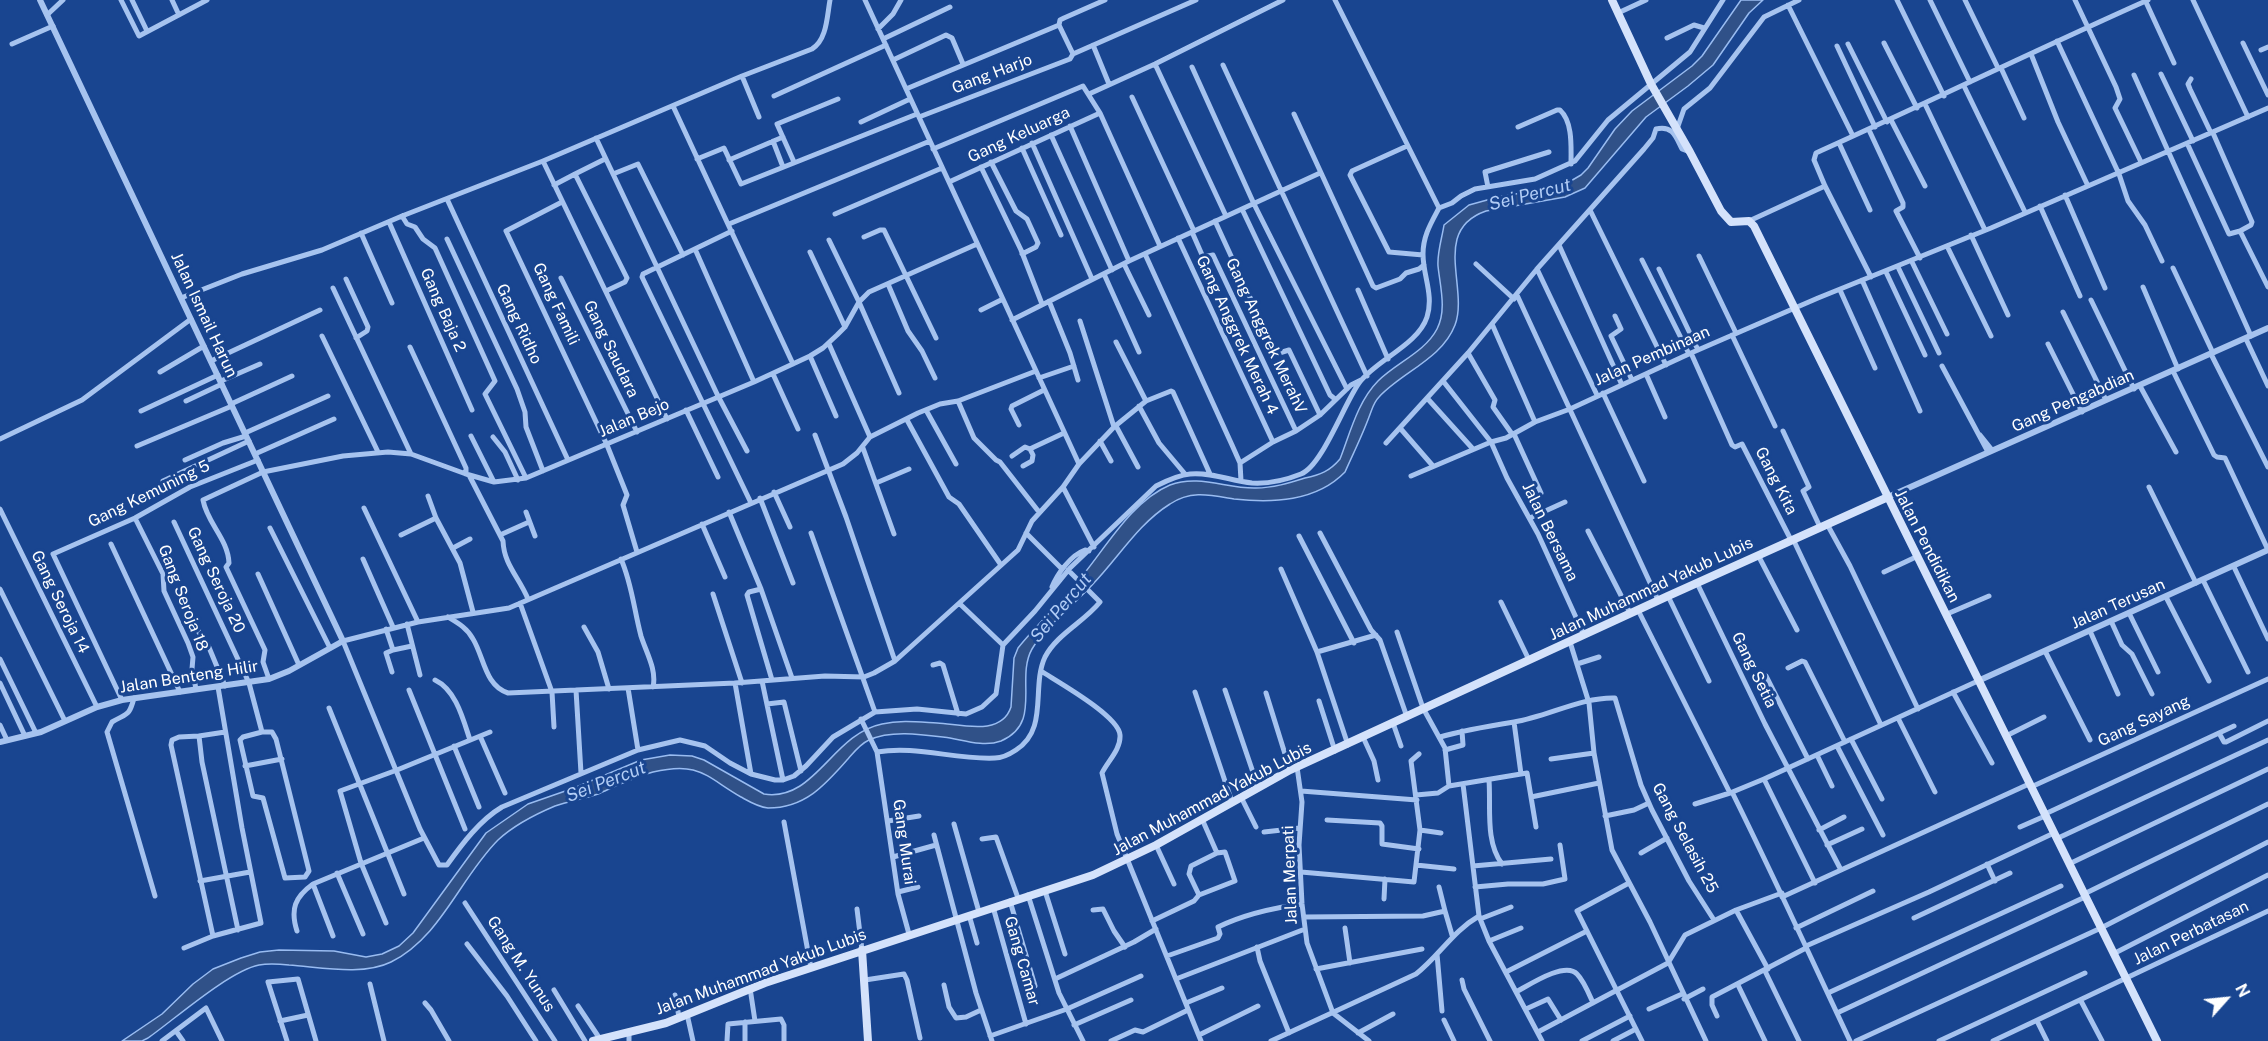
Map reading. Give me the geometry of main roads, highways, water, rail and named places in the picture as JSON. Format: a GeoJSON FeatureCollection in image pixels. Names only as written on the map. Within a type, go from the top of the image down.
{"type":"FeatureCollection","features":[{"type":"Feature","properties":{"kind":"main road","name":"Jalan Pendidikan"},"geometry":{"type":"LineString","coordinates":[[1612,0],[1652,86],[1724,217],[1734,223],[1749,222],[1754,226],[2157,1041]]}},
{"type":"Feature","properties":{"kind":"main road","name":"Jalan Muhammad Yakub Lubis"},"geometry":{"type":"LineString","coordinates":[[596,1040],[614,1038],[629,1031],[683,1016],[750,988],[1092,875],[1156,845],[1294,769],[1658,600],[1888,497]]}},
{"type":"Feature","properties":{"kind":"main road"},"geometry":{"type":"LineString","coordinates":[[862,950],[868,1041]]}},
{"type":"Feature","properties":{"kind":"water","name":"Sei Percut"},"geometry":{"type":"Polygon","coordinates":[[[1741,0],[1763,0],[1749,13],[1713,65],[1646,117],[1585,188],[1565,197],[1486,211],[1469,220],[1460,232],[1456,246],[1458,310],[1455,325],[1441,347],[1377,399],[1345,472],[1321,489],[1293,498],[1263,501],[1193,495],[1170,504],[1148,521],[1032,649],[1026,674],[1025,712],[1014,733],[995,743],[976,743],[920,734],[878,737],[860,746],[831,778],[813,793],[793,804],[781,807],[768,808],[757,805],[701,772],[692,770],[669,769],[639,776],[598,794],[555,806],[511,830],[498,840],[485,855],[423,938],[391,962],[368,969],[355,970],[278,964],[259,965],[233,976],[148,1038],[142,1041],[122,1041],[162,1014],[193,984],[213,969],[241,958],[260,952],[279,950],[334,951],[366,957],[382,954],[399,946],[413,933],[486,833],[528,804],[641,760],[670,755],[692,756],[704,760],[764,794],[782,794],[797,788],[811,778],[850,740],[865,730],[882,724],[909,722],[979,727],[998,722],[1006,716],[1011,707],[1014,658],[1018,648],[1084,574],[1129,516],[1155,493],[1181,482],[1202,481],[1245,488],[1269,487],[1315,475],[1332,467],[1340,459],[1355,418],[1371,389],[1385,375],[1418,351],[1437,329],[1442,314],[1438,261],[1444,225],[1469,205],[1498,197],[1556,187],[1581,175],[1615,129],[1632,111],[1702,56],[1741,0]]]}}]}
